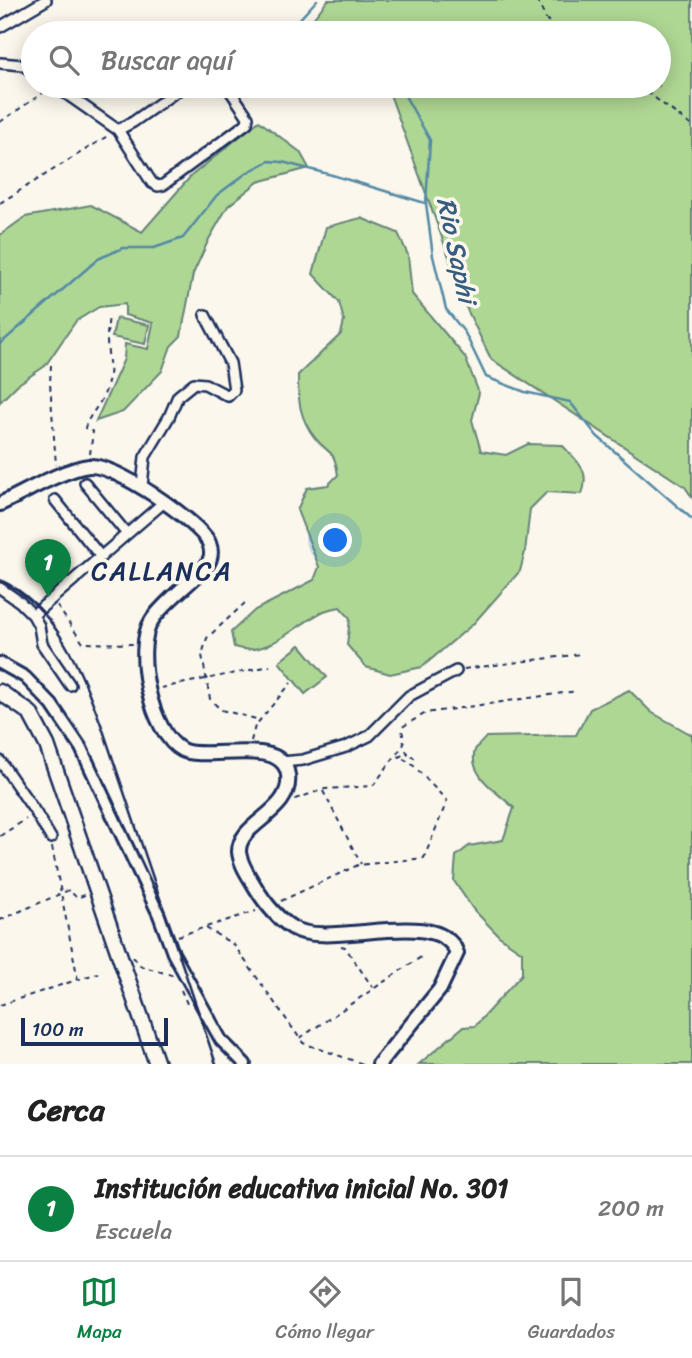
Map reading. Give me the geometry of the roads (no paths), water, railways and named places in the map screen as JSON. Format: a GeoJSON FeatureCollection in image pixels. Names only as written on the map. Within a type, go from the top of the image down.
{"type":"FeatureCollection","features":[{"type":"Feature","properties":{"kind":"highway"},"geometry":{"type":"LineString","coordinates":[[0,692],[23,706],[38,724],[47,745],[157,1064]]}},
{"type":"Feature","properties":{"kind":"main road"},"geometry":{"type":"LineString","coordinates":[[0,504],[57,477],[89,466],[97,466],[116,472],[142,486],[192,524],[207,539],[211,546],[211,560],[152,620],[143,644],[146,679],[165,734],[182,750],[192,754],[248,752],[270,756],[282,762],[287,769],[288,783],[278,805],[244,836],[239,850],[246,872],[282,920],[296,930],[320,936],[366,930],[408,930],[434,935],[453,944],[457,953],[440,989],[379,1064]]}},
{"type":"Feature","properties":{"kind":"street"},"geometry":{"type":"LineString","coordinates":[[0,27],[46,0]]}},
{"type":"Feature","properties":{"kind":"street"},"geometry":{"type":"LineString","coordinates":[[0,63],[21,65]]}},
{"type":"Feature","properties":{"kind":"street"},"geometry":{"type":"LineString","coordinates":[[72,98],[118,130],[152,184],[158,186],[247,123],[248,117],[235,98]]}},
{"type":"Feature","properties":{"kind":"street"},"geometry":{"type":"LineString","coordinates":[[118,130],[167,98]]}},
{"type":"Feature","properties":{"kind":"street"},"geometry":{"type":"LineString","coordinates":[[142,486],[145,457],[178,396],[194,383],[205,384],[228,396],[234,390],[230,363],[205,315]]}},
{"type":"Feature","properties":{"kind":"street"},"geometry":{"type":"LineString","coordinates":[[85,483],[127,534]]}},
{"type":"Feature","properties":{"kind":"street"},"geometry":{"type":"LineString","coordinates":[[55,500],[101,557]]}},
{"type":"Feature","properties":{"kind":"street"},"geometry":{"type":"LineString","coordinates":[[33,615],[163,503]]}},
{"type":"Feature","properties":{"kind":"street"},"geometry":{"type":"LineString","coordinates":[[0,588],[33,615],[39,626],[42,645],[70,685]]}},
{"type":"Feature","properties":{"kind":"street"},"geometry":{"type":"LineString","coordinates":[[0,663],[25,677],[52,705],[81,748],[159,915],[170,947],[221,1040],[245,1064]]}},
{"type":"Feature","properties":{"kind":"street"},"geometry":{"type":"LineString","coordinates":[[282,762],[303,760],[346,747],[369,736],[409,696],[456,671]]}},
{"type":"Feature","properties":{"kind":"street"},"geometry":{"type":"LineString","coordinates":[[0,761],[51,838]]}},
{"type":"Feature","properties":{"kind":"waterway","name":"Rio Saphi"},"geometry":{"type":"LineString","coordinates":[[298,21],[317,0]]}},
{"type":"Feature","properties":{"kind":"waterway","name":"Rio Saphi"},"geometry":{"type":"LineString","coordinates":[[406,98],[430,140],[426,203],[433,256],[446,309],[465,333],[486,377],[525,392],[570,402],[597,436],[692,519]]}},
{"type":"Feature","properties":{"kind":"waterway"},"geometry":{"type":"LineString","coordinates":[[0,344],[98,259],[123,248],[154,248],[183,238],[217,195],[248,172],[269,161],[332,175],[425,203]]}},
{"type":"Feature","properties":{"kind":"railway"},"geometry":{"type":"LineString","coordinates":[[0,580],[20,591],[52,623],[86,685],[216,1064]]}},
{"type":"Feature","properties":{"kind":"place","name":"Institución educativa inicial No. 301"},"geometry":{"type":"Point","coordinates":[48,597]}},
{"type":"Feature","properties":{"kind":"district","name":"CALLANCA"},"geometry":{"type":"Point","coordinates":[162,571]}}]}
